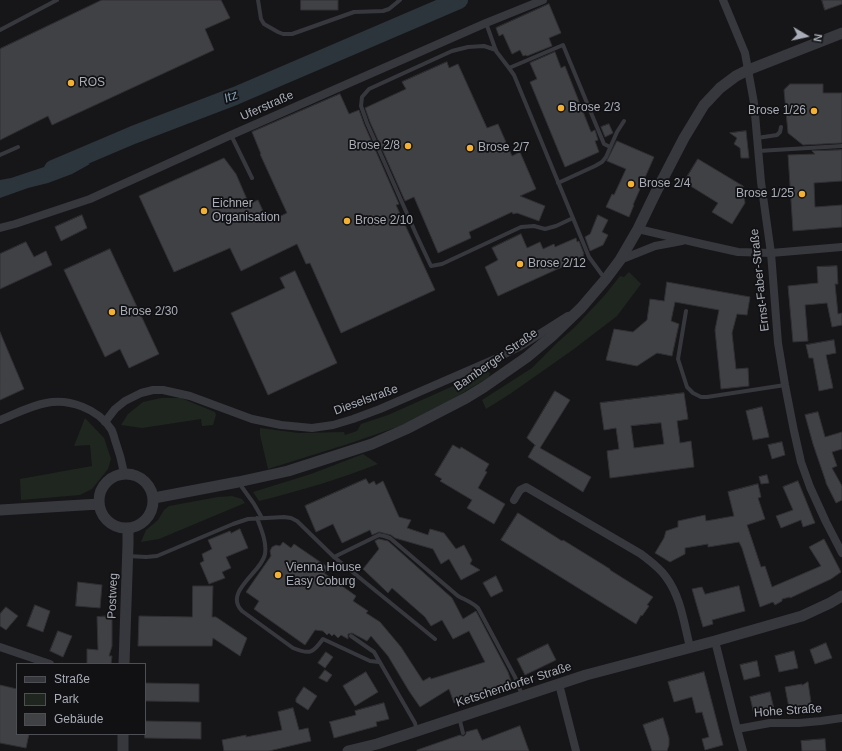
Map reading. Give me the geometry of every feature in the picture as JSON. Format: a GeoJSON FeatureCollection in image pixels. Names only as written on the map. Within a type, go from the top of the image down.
{"type":"FeatureCollection","features":[{"type":"Feature","properties":{"kind":"street","name":"Uferstraße"},"geometry":{"type":"LineString","coordinates":[[0,228],[90,199],[231,135],[486,23],[543,0]]}},
{"type":"Feature","properties":{"kind":"street","name":"Ernst-Faber-Straße"},"geometry":{"type":"LineString","coordinates":[[723,0],[745,53],[754,103],[762,190],[771,252],[778,343],[794,431],[801,462],[810,487],[842,553]]}},
{"type":"Feature","properties":{"kind":"street","name":"Bamberger Straße"},"geometry":{"type":"LineString","coordinates":[[154,498],[288,471],[372,444],[424,420],[484,387],[527,357],[552,336],[581,308],[605,280],[620,260],[638,229],[684,138],[704,105],[720,88],[736,76],[748,70],[842,33]]}},
{"type":"Feature","properties":{"kind":"street"},"geometry":{"type":"LineString","coordinates":[[638,229],[738,252],[755,253],[842,247]]}},
{"type":"Feature","properties":{"kind":"street"},"geometry":{"type":"LineString","coordinates":[[620,260],[655,246],[686,240]]}},
{"type":"Feature","properties":{"kind":"street","name":"Dieselstraße"},"geometry":{"type":"LineString","coordinates":[[105,422],[114,409],[125,401],[141,393],[153,390],[163,390],[190,396],[252,419],[281,425],[312,428],[333,425],[380,409],[495,359],[519,347],[581,308]]}},
{"type":"Feature","properties":{"kind":"street"},"geometry":{"type":"LineString","coordinates":[[0,420],[47,403],[71,403],[85,408],[94,412],[112,430],[124,473]]}},
{"type":"Feature","properties":{"kind":"street"},"geometry":{"type":"LineString","coordinates":[[124,473],[134,474],[144,479],[151,488],[154,498],[153,510],[147,519],[138,526],[128,528],[117,527],[108,522],[102,514],[99,504],[100,493],[105,483],[113,476],[124,473]]}},
{"type":"Feature","properties":{"kind":"street"},"geometry":{"type":"LineString","coordinates":[[514,500],[520,490],[526,487],[641,554],[650,561],[666,577],[675,592],[690,648]]}},
{"type":"Feature","properties":{"kind":"street"},"geometry":{"type":"LineString","coordinates":[[0,510],[99,504]]}},
{"type":"Feature","properties":{"kind":"street","name":"Postweg"},"geometry":{"type":"LineString","coordinates":[[124,663],[128,528]]}},
{"type":"Feature","properties":{"kind":"street","name":"Ketschendorfer Straße"},"geometry":{"type":"LineString","coordinates":[[348,751],[378,747],[417,731],[586,675],[690,648],[802,616],[842,596]]}},
{"type":"Feature","properties":{"kind":"street"},"geometry":{"type":"LineString","coordinates":[[715,641],[743,751]]}},
{"type":"Feature","properties":{"kind":"street"},"geometry":{"type":"LineString","coordinates":[[0,647],[47,663]]}},
{"type":"Feature","properties":{"kind":"street"},"geometry":{"type":"LineString","coordinates":[[558,684],[576,751]]}},
{"type":"Feature","properties":{"kind":"street","name":"Hohe Straße"},"geometry":{"type":"LineString","coordinates":[[737,729],[770,723],[800,723],[842,718]]}},
{"type":"Feature","properties":{"kind":"street"},"geometry":{"type":"LineString","coordinates":[[122,735],[123,751]]}},
{"type":"Feature","properties":{"kind":"lane"},"geometry":{"type":"LineString","coordinates":[[0,30],[57,0]]}},
{"type":"Feature","properties":{"kind":"lane"},"geometry":{"type":"LineString","coordinates":[[258,0],[261,19],[264,24],[283,34],[292,34],[354,12],[383,11],[389,9],[400,0]]}},
{"type":"Feature","properties":{"kind":"lane"},"geometry":{"type":"LineString","coordinates":[[486,23],[496,50],[514,75],[589,257],[605,280]]}},
{"type":"Feature","properties":{"kind":"lane"},"geometry":{"type":"LineString","coordinates":[[510,68],[563,45],[604,144],[610,147]]}},
{"type":"Feature","properties":{"kind":"lane"},"geometry":{"type":"LineString","coordinates":[[496,50],[484,46],[468,47],[452,52],[369,89],[362,97],[361,106],[367,123],[416,234],[431,266],[442,264],[521,227],[534,226],[544,229],[556,226],[573,218]]}},
{"type":"Feature","properties":{"kind":"lane"},"geometry":{"type":"LineString","coordinates":[[558,182],[602,162],[624,121]]}},
{"type":"Feature","properties":{"kind":"lane"},"geometry":{"type":"LineString","coordinates":[[757,138],[777,135],[780,132],[781,127]]}},
{"type":"Feature","properties":{"kind":"lane"},"geometry":{"type":"LineString","coordinates":[[231,135],[252,178]]}},
{"type":"Feature","properties":{"kind":"lane"},"geometry":{"type":"LineString","coordinates":[[758,151],[842,146]]}},
{"type":"Feature","properties":{"kind":"lane"},"geometry":{"type":"LineString","coordinates":[[0,155],[18,147]]}},
{"type":"Feature","properties":{"kind":"lane"},"geometry":{"type":"LineString","coordinates":[[686,311],[678,359],[687,387],[693,393],[707,398],[785,385]]}},
{"type":"Feature","properties":{"kind":"lane"},"geometry":{"type":"LineString","coordinates":[[238,482],[254,504],[266,546],[265,556],[238,594],[237,598],[239,608],[293,648],[302,652],[309,652],[317,648],[323,639],[370,661],[379,662]]}},
{"type":"Feature","properties":{"kind":"lane"},"geometry":{"type":"LineString","coordinates":[[128,556],[157,556],[248,519],[284,516],[297,521],[334,557],[435,640]]}},
{"type":"Feature","properties":{"kind":"lane"},"geometry":{"type":"LineString","coordinates":[[334,557],[378,536],[390,538],[458,596],[472,603],[478,608],[515,677],[522,696]]}},
{"type":"Feature","properties":{"kind":"lane"},"geometry":{"type":"LineString","coordinates":[[351,636],[374,652],[415,723],[417,731]]}},
{"type":"Feature","properties":{"kind":"lane"},"geometry":{"type":"LineString","coordinates":[[458,717],[463,734]]}},
{"type":"Feature","properties":{"kind":"green space"},"geometry":{"type":"Polygon","coordinates":[[[629,272],[641,284],[617,316],[574,349],[486,409],[482,400],[532,368],[575,327],[605,295],[620,276],[624,277],[629,272]]]}},
{"type":"Feature","properties":{"kind":"green space"},"geometry":{"type":"Polygon","coordinates":[[[487,371],[490,373],[489,377],[449,401],[400,426],[268,469],[260,435],[260,428],[299,433],[344,432],[345,435],[357,431],[361,424],[388,415],[487,371]]]}},
{"type":"Feature","properties":{"kind":"green space"},"geometry":{"type":"Polygon","coordinates":[[[161,398],[181,398],[215,412],[216,415],[213,425],[202,426],[201,419],[142,428],[121,425],[128,414],[143,402],[161,398]]]}},
{"type":"Feature","properties":{"kind":"green space"},"geometry":{"type":"Polygon","coordinates":[[[85,418],[104,438],[111,459],[108,469],[92,489],[80,495],[21,500],[20,479],[92,466],[90,445],[74,446],[85,418]]]}},
{"type":"Feature","properties":{"kind":"green space"},"geometry":{"type":"Polygon","coordinates":[[[363,454],[378,464],[349,475],[259,501],[253,492],[311,474],[363,454]]]}},
{"type":"Feature","properties":{"kind":"green space"},"geometry":{"type":"Polygon","coordinates":[[[232,496],[242,499],[245,503],[159,539],[141,542],[146,530],[158,520],[164,510],[169,506],[218,497],[232,496]]]}},
{"type":"Feature","properties":{"kind":"shaded area"},"geometry":{"type":"Polygon","coordinates":[[[67,156],[90,164],[72,174],[0,198],[0,180],[11,178],[56,163],[67,156]]]}},
{"type":"Feature","properties":{"kind":"building","name":"ROS"},"geometry":{"type":"Polygon","coordinates":[[[102,0],[221,0],[230,18],[205,29],[214,50],[52,125],[48,116],[0,140],[0,49],[102,0]]]}},
{"type":"Feature","properties":{"kind":"building"},"geometry":{"type":"Polygon","coordinates":[[[301,0],[338,0],[338,10],[301,10],[301,0]]]}},
{"type":"Feature","properties":{"kind":"building"},"geometry":{"type":"Polygon","coordinates":[[[822,0],[842,0],[842,4],[825,10],[822,0]]]}},
{"type":"Feature","properties":{"kind":"building"},"geometry":{"type":"Polygon","coordinates":[[[549,4],[561,33],[549,38],[552,46],[527,56],[523,56],[520,50],[512,54],[503,34],[499,36],[496,28],[549,4]]]}},
{"type":"Feature","properties":{"kind":"building","name":"Brose 2/3"},"geometry":{"type":"Polygon","coordinates":[[[555,52],[561,68],[565,66],[591,132],[595,130],[598,140],[595,141],[599,152],[565,167],[530,82],[537,79],[530,63],[555,52]]]}},
{"type":"Feature","properties":{"kind":"building"},"geometry":{"type":"Polygon","coordinates":[[[447,62],[449,68],[458,64],[487,128],[498,124],[512,156],[520,152],[536,189],[520,196],[545,206],[539,221],[517,213],[513,214],[512,212],[469,232],[471,238],[438,253],[414,197],[405,201],[365,108],[406,89],[402,82],[447,62]]]}},
{"type":"Feature","properties":{"kind":"building","name":"Brose 1/26"},"geometry":{"type":"Polygon","coordinates":[[[790,84],[823,84],[823,93],[842,93],[842,143],[803,145],[788,133],[784,90],[790,84]]]}},
{"type":"Feature","properties":{"kind":"building","name":"Brose 2/10"},"geometry":{"type":"Polygon","coordinates":[[[340,94],[349,114],[359,110],[399,204],[396,205],[435,290],[341,333],[310,263],[306,264],[297,244],[241,271],[230,248],[174,272],[139,196],[224,158],[236,174],[249,204],[258,200],[268,222],[287,213],[260,154],[252,132],[340,94]]]}},
{"type":"Feature","properties":{"kind":"building"},"geometry":{"type":"Polygon","coordinates":[[[609,124],[613,133],[605,137],[601,127],[609,124]]]}},
{"type":"Feature","properties":{"kind":"building"},"geometry":{"type":"Polygon","coordinates":[[[746,131],[749,158],[741,158],[740,148],[734,144],[737,138],[730,133],[746,131]]]}},
{"type":"Feature","properties":{"kind":"building","name":"Brose 2/4"},"geometry":{"type":"Polygon","coordinates":[[[617,141],[654,157],[629,217],[606,207],[612,194],[614,195],[626,169],[607,161],[617,141]]]}},
{"type":"Feature","properties":{"kind":"building","name":"Brose 1/25"},"geometry":{"type":"Polygon","coordinates":[[[842,150],[842,181],[814,183],[815,207],[842,205],[842,227],[793,231],[788,155],[815,154],[812,151],[842,150]]]}},
{"type":"Feature","properties":{"kind":"building"},"geometry":{"type":"Polygon","coordinates":[[[698,159],[743,186],[745,203],[732,224],[712,212],[718,203],[684,182],[698,159]]]}},
{"type":"Feature","properties":{"kind":"building"},"geometry":{"type":"Polygon","coordinates":[[[82,215],[87,228],[61,241],[55,227],[82,215]]]}},
{"type":"Feature","properties":{"kind":"building"},"geometry":{"type":"Polygon","coordinates":[[[598,215],[608,220],[602,232],[608,235],[603,245],[590,251],[585,237],[590,234],[598,215]]]}},
{"type":"Feature","properties":{"kind":"building","name":"Brose 2/12"},"geometry":{"type":"Polygon","coordinates":[[[521,234],[527,248],[540,242],[543,249],[554,244],[555,247],[576,238],[577,242],[579,241],[584,257],[498,296],[485,267],[498,260],[492,248],[521,234]]]}},
{"type":"Feature","properties":{"kind":"building"},"geometry":{"type":"Polygon","coordinates":[[[26,242],[34,257],[46,251],[52,265],[0,289],[0,254],[26,242]]]}},
{"type":"Feature","properties":{"kind":"building","name":"Brose 2/30"},"geometry":{"type":"Polygon","coordinates":[[[110,249],[159,354],[129,368],[120,349],[105,357],[64,270],[110,249]]]}},
{"type":"Feature","properties":{"kind":"building"},"geometry":{"type":"Polygon","coordinates":[[[837,266],[838,284],[835,284],[838,314],[842,313],[842,325],[832,327],[827,303],[805,305],[808,341],[793,342],[788,286],[818,283],[817,267],[837,266]]]}},
{"type":"Feature","properties":{"kind":"building"},"geometry":{"type":"Polygon","coordinates":[[[295,271],[337,363],[268,395],[231,313],[285,288],[280,278],[295,271]]]}},
{"type":"Feature","properties":{"kind":"building"},"geometry":{"type":"Polygon","coordinates":[[[667,282],[750,297],[747,315],[737,314],[732,333],[736,369],[748,368],[749,386],[721,389],[715,330],[719,310],[675,302],[671,321],[679,324],[672,356],[657,353],[637,366],[606,360],[614,329],[633,332],[647,320],[650,299],[664,301],[667,282]]]}},
{"type":"Feature","properties":{"kind":"building"},"geometry":{"type":"Polygon","coordinates":[[[0,332],[24,389],[0,400],[0,332]]]}},
{"type":"Feature","properties":{"kind":"building"},"geometry":{"type":"Polygon","coordinates":[[[834,340],[836,353],[826,355],[833,388],[819,391],[813,358],[809,358],[806,345],[834,340]]]}},
{"type":"Feature","properties":{"kind":"building"},"geometry":{"type":"Polygon","coordinates":[[[555,391],[570,400],[540,448],[591,477],[583,492],[528,457],[535,445],[527,438],[555,391]]]}},
{"type":"Feature","properties":{"kind":"building"},"geometry":{"type":"Polygon","coordinates":[[[684,393],[688,419],[677,421],[680,443],[691,441],[694,467],[610,478],[607,451],[619,449],[616,428],[604,430],[600,403],[684,393]],[[661,423],[631,426],[634,448],[664,444],[661,423]]]}},
{"type":"Feature","properties":{"kind":"building"},"geometry":{"type":"Polygon","coordinates":[[[762,407],[769,437],[753,440],[746,411],[762,407]]]}},
{"type":"Feature","properties":{"kind":"building"},"geometry":{"type":"Polygon","coordinates":[[[818,412],[825,437],[842,432],[842,449],[832,452],[837,466],[832,468],[842,486],[842,500],[836,503],[826,483],[805,415],[818,412]]]}},
{"type":"Feature","properties":{"kind":"building"},"geometry":{"type":"Polygon","coordinates":[[[782,442],[785,455],[772,459],[768,445],[782,442]]]}},
{"type":"Feature","properties":{"kind":"building"},"geometry":{"type":"Polygon","coordinates":[[[453,445],[460,449],[461,447],[489,464],[485,471],[487,472],[478,488],[505,504],[494,524],[467,508],[472,500],[440,481],[442,479],[435,475],[453,445]]]}},
{"type":"Feature","properties":{"kind":"building"},"geometry":{"type":"Polygon","coordinates":[[[767,475],[769,483],[761,484],[759,477],[767,475]]]}},
{"type":"Feature","properties":{"kind":"building"},"geometry":{"type":"Polygon","coordinates":[[[366,479],[369,484],[374,481],[376,485],[383,481],[399,517],[411,520],[407,528],[428,535],[430,529],[444,533],[456,549],[464,545],[472,560],[470,564],[480,570],[461,580],[449,559],[441,564],[433,549],[379,532],[372,535],[370,530],[342,543],[333,524],[316,532],[305,506],[366,479]]]}},
{"type":"Feature","properties":{"kind":"building"},"geometry":{"type":"Polygon","coordinates":[[[798,481],[815,523],[803,527],[801,520],[781,528],[776,516],[793,510],[783,487],[798,481]]]}},
{"type":"Feature","properties":{"kind":"building"},"geometry":{"type":"Polygon","coordinates":[[[758,484],[761,497],[758,498],[765,519],[747,525],[761,567],[765,566],[772,587],[821,566],[809,547],[824,539],[841,572],[831,579],[790,598],[782,599],[782,601],[775,605],[773,602],[760,607],[739,542],[708,547],[708,544],[685,548],[685,554],[670,562],[655,553],[664,538],[666,531],[678,527],[678,521],[705,515],[706,521],[734,516],[728,492],[758,484]]]}},
{"type":"Feature","properties":{"kind":"building"},"geometry":{"type":"Polygon","coordinates":[[[518,513],[653,597],[647,605],[649,606],[642,616],[641,615],[636,624],[501,540],[518,513]]]}},
{"type":"Feature","properties":{"kind":"building"},"geometry":{"type":"Polygon","coordinates":[[[240,529],[248,548],[226,557],[231,568],[222,572],[225,578],[209,584],[200,563],[204,561],[202,554],[212,549],[208,540],[230,531],[231,533],[240,529]]]}},
{"type":"Feature","properties":{"kind":"building"},"geometry":{"type":"Polygon","coordinates":[[[379,539],[388,541],[452,598],[463,619],[476,611],[508,672],[512,684],[454,703],[449,689],[420,707],[388,656],[371,636],[367,641],[352,633],[348,634],[348,639],[341,635],[338,638],[334,634],[332,636],[329,633],[327,635],[323,631],[315,630],[305,645],[254,609],[259,601],[246,592],[271,556],[270,551],[272,547],[276,545],[280,546],[283,542],[291,548],[294,544],[329,568],[324,573],[356,596],[353,601],[368,611],[366,613],[380,622],[401,647],[423,681],[430,677],[431,679],[485,662],[469,631],[453,639],[442,620],[431,626],[425,617],[392,588],[388,593],[363,569],[379,549],[375,541],[379,539]]]}},
{"type":"Feature","properties":{"kind":"building"},"geometry":{"type":"Polygon","coordinates":[[[496,576],[503,591],[491,597],[483,583],[496,576]]]}},
{"type":"Feature","properties":{"kind":"building"},"geometry":{"type":"Polygon","coordinates":[[[78,582],[102,585],[100,608],[76,606],[78,582]]]}},
{"type":"Feature","properties":{"kind":"building"},"geometry":{"type":"Polygon","coordinates":[[[193,586],[213,586],[212,617],[216,617],[247,638],[240,656],[213,638],[212,646],[138,646],[139,616],[192,617],[193,586]]]}},
{"type":"Feature","properties":{"kind":"building"},"geometry":{"type":"Polygon","coordinates":[[[739,586],[745,611],[712,620],[713,624],[703,627],[692,589],[702,587],[705,594],[739,586]]]}},
{"type":"Feature","properties":{"kind":"building"},"geometry":{"type":"Polygon","coordinates":[[[35,605],[50,611],[43,632],[27,626],[35,605]]]}},
{"type":"Feature","properties":{"kind":"building"},"geometry":{"type":"Polygon","coordinates":[[[6,607],[18,616],[6,630],[0,626],[0,614],[6,607]]]}},
{"type":"Feature","properties":{"kind":"building"},"geometry":{"type":"Polygon","coordinates":[[[112,616],[112,646],[109,656],[112,656],[111,663],[87,663],[87,649],[98,650],[97,617],[112,616]]]}},
{"type":"Feature","properties":{"kind":"building"},"geometry":{"type":"Polygon","coordinates":[[[58,631],[72,636],[63,657],[50,651],[58,631]]]}},
{"type":"Feature","properties":{"kind":"building"},"geometry":{"type":"Polygon","coordinates":[[[826,643],[832,658],[815,664],[810,650],[826,643]]]}},
{"type":"Feature","properties":{"kind":"building"},"geometry":{"type":"Polygon","coordinates":[[[548,644],[556,660],[525,675],[517,659],[548,644]]]}},
{"type":"Feature","properties":{"kind":"building"},"geometry":{"type":"Polygon","coordinates":[[[794,651],[798,668],[779,672],[775,656],[794,651]]]}},
{"type":"Feature","properties":{"kind":"building"},"geometry":{"type":"Polygon","coordinates":[[[326,652],[333,657],[325,668],[318,663],[326,652]]]}},
{"type":"Feature","properties":{"kind":"building"},"geometry":{"type":"Polygon","coordinates":[[[757,661],[760,676],[744,680],[740,665],[757,661]]]}},
{"type":"Feature","properties":{"kind":"building"},"geometry":{"type":"Polygon","coordinates":[[[325,670],[332,675],[327,682],[319,678],[325,670]]]}},
{"type":"Feature","properties":{"kind":"building"},"geometry":{"type":"Polygon","coordinates":[[[366,672],[378,692],[355,706],[343,686],[366,672]]]}},
{"type":"Feature","properties":{"kind":"building"},"geometry":{"type":"Polygon","coordinates":[[[704,672],[723,745],[705,750],[702,739],[709,737],[702,712],[696,713],[692,697],[674,702],[668,682],[704,672]]]}},
{"type":"Feature","properties":{"kind":"building"},"geometry":{"type":"Polygon","coordinates":[[[808,682],[812,709],[790,713],[785,687],[802,685],[808,682]]]}},
{"type":"Feature","properties":{"kind":"building"},"geometry":{"type":"Polygon","coordinates":[[[146,683],[199,684],[199,702],[146,701],[146,683]]]}},
{"type":"Feature","properties":{"kind":"building"},"geometry":{"type":"Polygon","coordinates":[[[0,685],[16,689],[16,735],[29,735],[26,748],[0,743],[0,685]]]}},
{"type":"Feature","properties":{"kind":"building"},"geometry":{"type":"Polygon","coordinates":[[[304,687],[317,696],[308,710],[296,702],[296,699],[304,687]]]}},
{"type":"Feature","properties":{"kind":"building"},"geometry":{"type":"Polygon","coordinates":[[[770,692],[774,709],[754,714],[750,697],[770,692]]]}},
{"type":"Feature","properties":{"kind":"building"},"geometry":{"type":"Polygon","coordinates":[[[384,703],[389,719],[376,722],[377,726],[334,738],[329,722],[356,715],[355,711],[384,703]]]}},
{"type":"Feature","properties":{"kind":"building"},"geometry":{"type":"Polygon","coordinates":[[[293,708],[299,730],[308,728],[311,741],[269,751],[224,751],[222,740],[282,730],[278,712],[293,708]]]}},
{"type":"Feature","properties":{"kind":"building"},"geometry":{"type":"Polygon","coordinates":[[[663,718],[669,738],[667,751],[652,751],[643,725],[663,718]]]}},
{"type":"Feature","properties":{"kind":"building"},"geometry":{"type":"Polygon","coordinates":[[[146,721],[201,722],[201,739],[145,738],[146,721]]]}},
{"type":"Feature","properties":{"kind":"building"},"geometry":{"type":"Polygon","coordinates":[[[520,726],[529,751],[417,751],[460,735],[464,736],[466,732],[477,729],[482,740],[520,726]]]}},
{"type":"Feature","properties":{"kind":"building"},"geometry":{"type":"Polygon","coordinates":[[[825,739],[826,751],[802,751],[801,741],[825,739]]]}},
{"type":"Feature","properties":{"kind":"waterway","name":"Itz"},"geometry":{"type":"LineString","coordinates":[[53,169],[133,135],[235,96],[459,0]]}},
{"type":"Feature","properties":{"kind":"place","name":"ROS"},"geometry":{"type":"Point","coordinates":[71,83]}},
{"type":"Feature","properties":{"kind":"place","name":"Brose 2/3"},"geometry":{"type":"Point","coordinates":[561,108]}},
{"type":"Feature","properties":{"kind":"place","name":"Brose 1/26"},"geometry":{"type":"Point","coordinates":[814,111]}},
{"type":"Feature","properties":{"kind":"place","name":"Brose 2/8"},"geometry":{"type":"Point","coordinates":[408,146]}},
{"type":"Feature","properties":{"kind":"place","name":"Brose 2/7"},"geometry":{"type":"Point","coordinates":[470,148]}},
{"type":"Feature","properties":{"kind":"place","name":"Brose 2/4"},"geometry":{"type":"Point","coordinates":[631,184]}},
{"type":"Feature","properties":{"kind":"place","name":"Brose 1/25"},"geometry":{"type":"Point","coordinates":[802,194]}},
{"type":"Feature","properties":{"kind":"place","name":"Eichner Organisation"},"geometry":{"type":"Point","coordinates":[204,211]}},
{"type":"Feature","properties":{"kind":"place","name":"Brose 2/10"},"geometry":{"type":"Point","coordinates":[347,221]}},
{"type":"Feature","properties":{"kind":"place","name":"Brose 2/12"},"geometry":{"type":"Point","coordinates":[520,264]}},
{"type":"Feature","properties":{"kind":"place","name":"Brose 2/30"},"geometry":{"type":"Point","coordinates":[112,312]}},
{"type":"Feature","properties":{"kind":"place","name":"Vienna House Easy Coburg"},"geometry":{"type":"Point","coordinates":[278,575]}}]}
